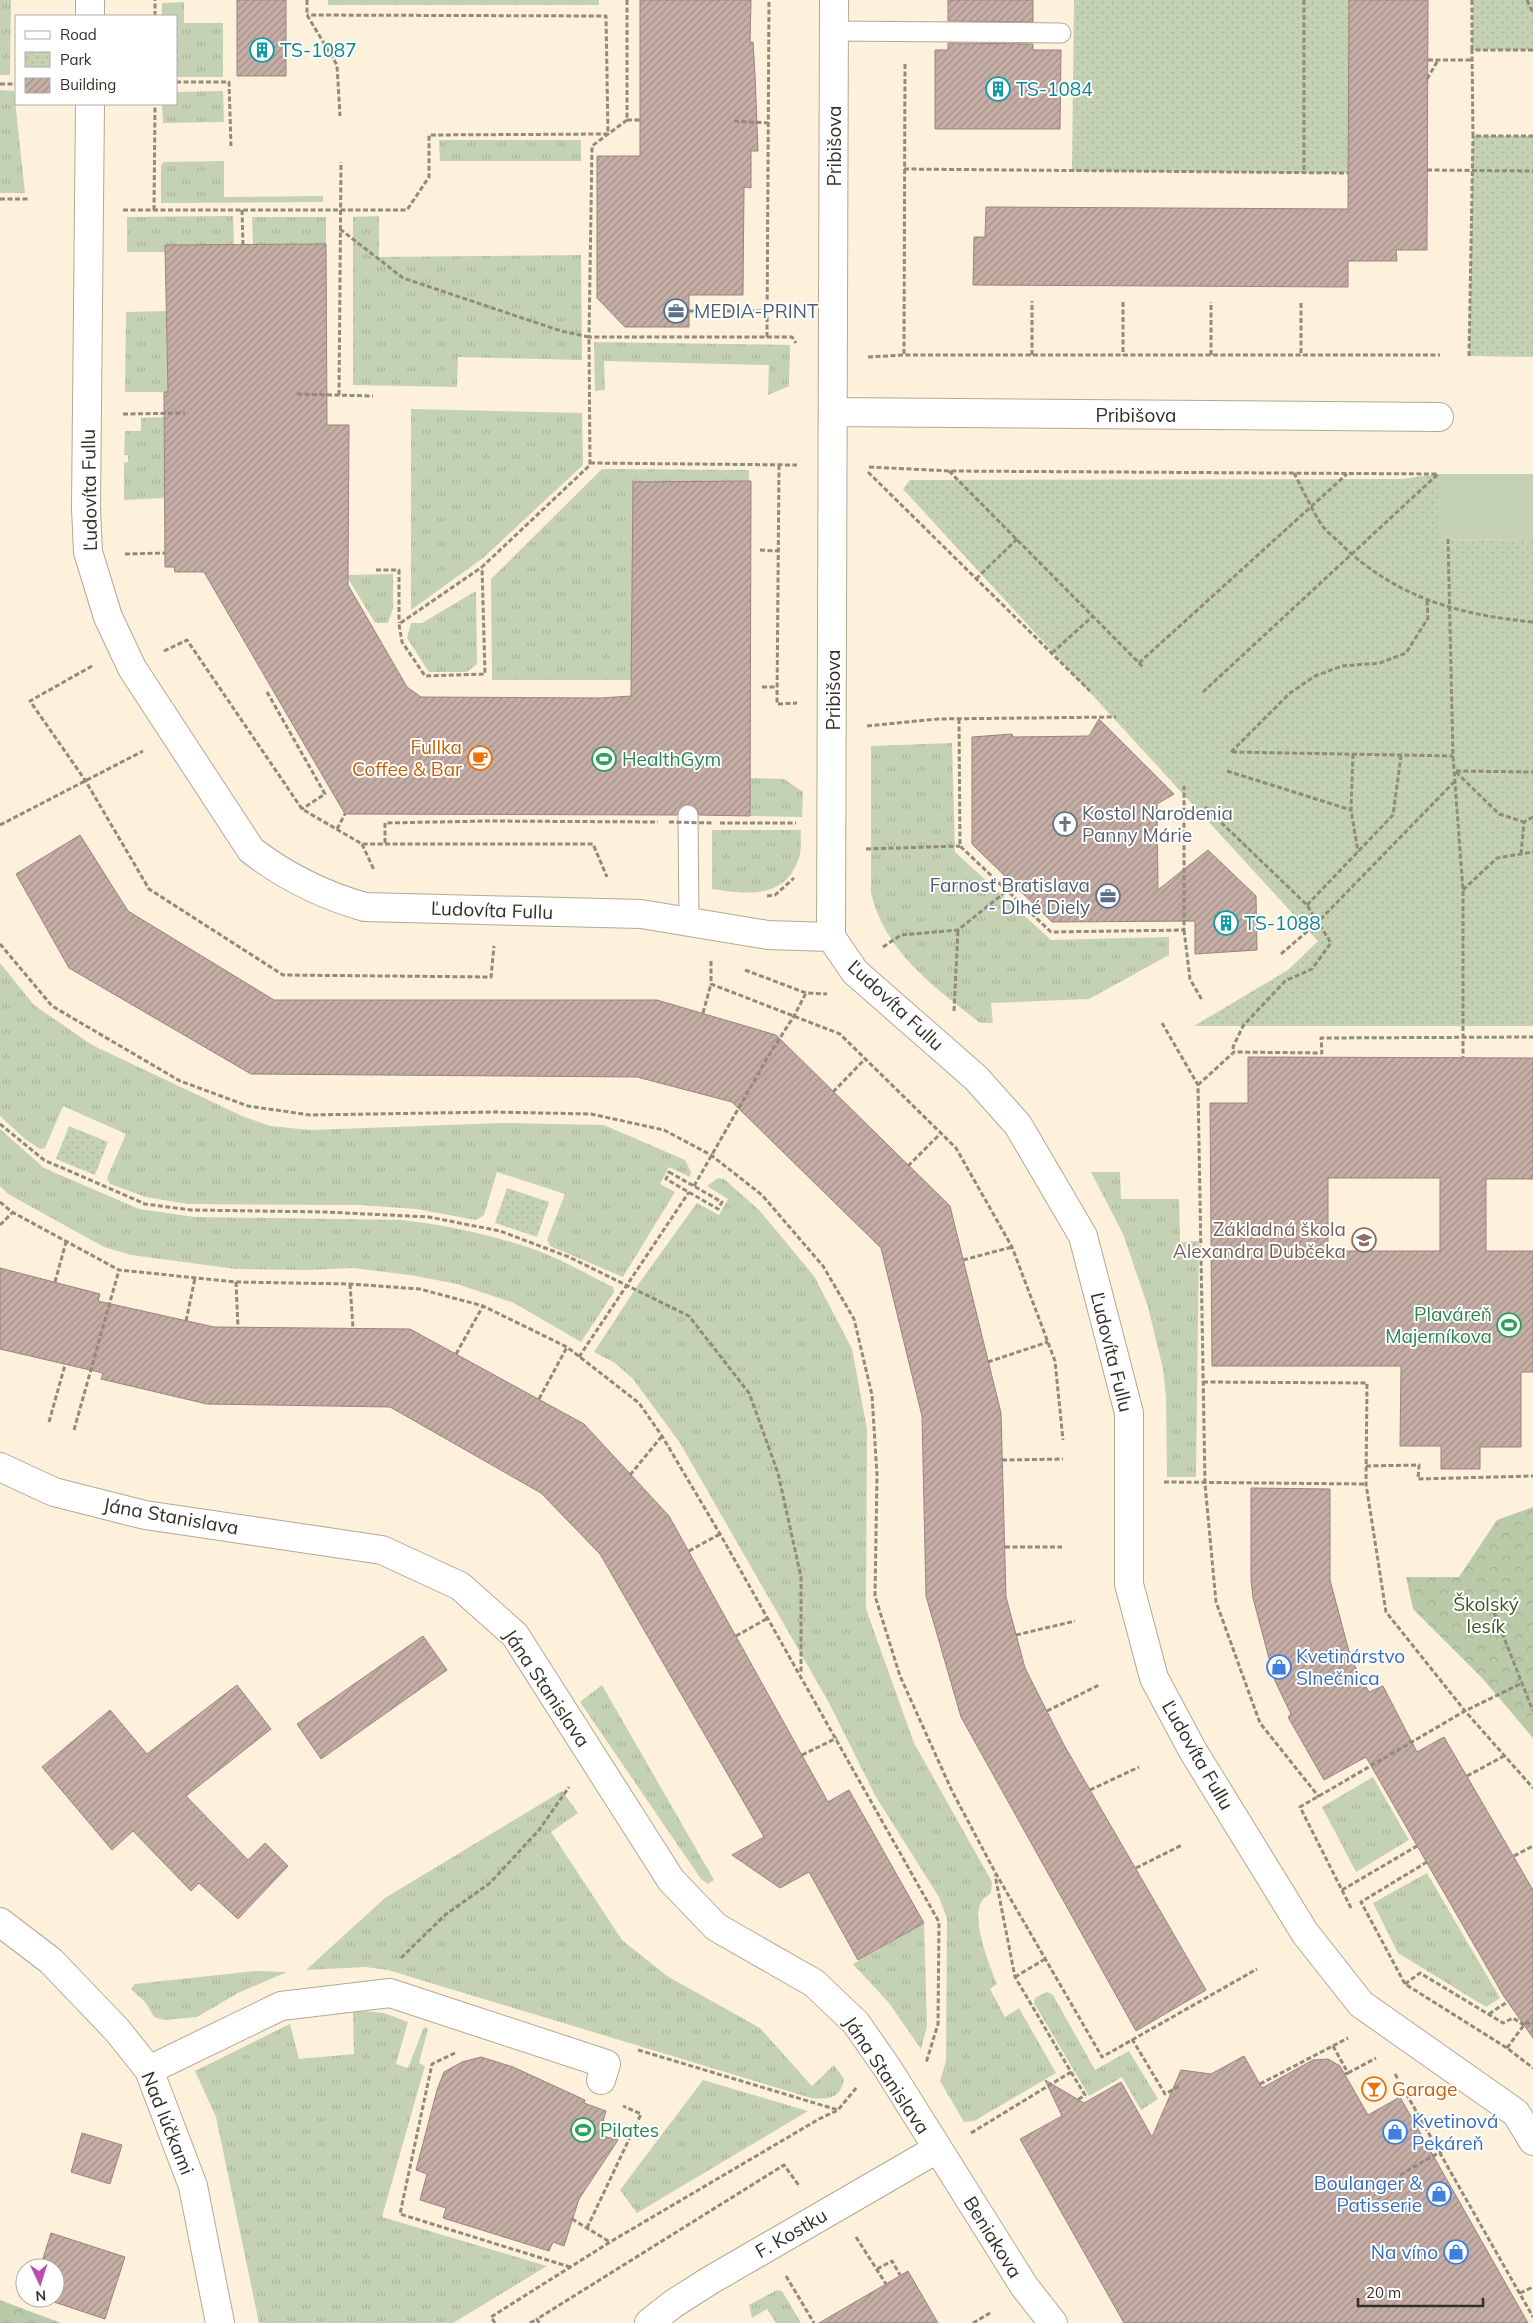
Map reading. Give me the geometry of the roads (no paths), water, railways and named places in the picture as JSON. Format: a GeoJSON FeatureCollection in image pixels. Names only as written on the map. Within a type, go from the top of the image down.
{"type":"FeatureCollection","features":[{"type":"Feature","properties":{"kind":"street"},"geometry":{"type":"LineString","coordinates":[[90,0],[90,15]]}},
{"type":"Feature","properties":{"kind":"street","name":"Pribišova"},"geometry":{"type":"LineString","coordinates":[[831,937],[834,0]]}},
{"type":"Feature","properties":{"kind":"street","name":"Ľudovíta Fullu"},"geometry":{"type":"LineString","coordinates":[[90,105],[86,508],[88,552],[108,617],[132,668],[251,850],[273,867],[307,886],[337,899],[365,907],[641,914],[768,935],[831,937],[855,972],[976,1078],[1018,1125],[1083,1236],[1129,1413],[1129,1584],[1154,1678],[1194,1751],[1305,1933],[1361,2004],[1516,2113],[1533,2141]]}},
{"type":"Feature","properties":{"kind":"street","name":"Pribišova"},"geometry":{"type":"LineString","coordinates":[[834,412],[1439,417]]}},
{"type":"Feature","properties":{"kind":"street","name":"Jána Stanislava"},"geometry":{"type":"LineString","coordinates":[[0,1467],[54,1492],[145,1516],[382,1550],[460,1586],[515,1635],[671,1880],[716,1927],[814,1983],[856,2023],[888,2069],[937,2149]]}},
{"type":"Feature","properties":{"kind":"street","name":"Nad lúčkami"},"geometry":{"type":"LineString","coordinates":[[0,1922],[51,1961],[117,2030],[149,2070],[193,2186],[220,2323]]}},
{"type":"Feature","properties":{"kind":"street"},"geometry":{"type":"LineString","coordinates":[[149,2070],[282,2006],[390,1993],[606,2064],[608,2091]]}},
{"type":"Feature","properties":{"kind":"street","name":"F. Kostku"},"geometry":{"type":"LineString","coordinates":[[649,2323],[673,2304],[708,2281],[937,2149]]}},
{"type":"Feature","properties":{"kind":"street","name":"Beniakova"},"geometry":{"type":"LineString","coordinates":[[937,2149],[1024,2286],[1053,2323]]}},
{"type":"Feature","properties":{"kind":"lane"},"geometry":{"type":"LineString","coordinates":[[834,31],[1061,33]]}},
{"type":"Feature","properties":{"kind":"lane"},"geometry":{"type":"LineString","coordinates":[[688,815],[689,922]]}},
{"type":"Feature","properties":{"kind":"place","name":"TS-1087"},"geometry":{"type":"Point","coordinates":[262,50]}},
{"type":"Feature","properties":{"kind":"place","name":"TS-1084"},"geometry":{"type":"Point","coordinates":[998,89]}},
{"type":"Feature","properties":{"kind":"place","name":"MEDIA-PRINT"},"geometry":{"type":"Point","coordinates":[676,311]}},
{"type":"Feature","properties":{"kind":"place","name":"Fullka Coffee & Bar"},"geometry":{"type":"Point","coordinates":[480,758]}},
{"type":"Feature","properties":{"kind":"place","name":"HealthGym"},"geometry":{"type":"Point","coordinates":[604,759]}},
{"type":"Feature","properties":{"kind":"place","name":"Kostol Narodenia Panny Márie"},"geometry":{"type":"Point","coordinates":[1065,824]}},
{"type":"Feature","properties":{"kind":"place","name":"Farnosť Bratislava - Dlhé Diely"},"geometry":{"type":"Point","coordinates":[1108,896]}},
{"type":"Feature","properties":{"kind":"place","name":"TS-1088"},"geometry":{"type":"Point","coordinates":[1226,923]}},
{"type":"Feature","properties":{"kind":"place","name":"Základná škola Alexandra Dubčeka"},"geometry":{"type":"Point","coordinates":[1364,1240]}},
{"type":"Feature","properties":{"kind":"place","name":"Plaváreň Majerníkova"},"geometry":{"type":"Point","coordinates":[1509,1325]}},
{"type":"Feature","properties":{"kind":"place","name":"Kvetinárstvo Slnečnica"},"geometry":{"type":"Point","coordinates":[1279,1667]}},
{"type":"Feature","properties":{"kind":"place","name":"Garage"},"geometry":{"type":"Point","coordinates":[1374,2089]}},
{"type":"Feature","properties":{"kind":"place","name":"Pilates"},"geometry":{"type":"Point","coordinates":[583,2130]}},
{"type":"Feature","properties":{"kind":"place","name":"Kvetinová Pekáreň"},"geometry":{"type":"Point","coordinates":[1395,2132]}},
{"type":"Feature","properties":{"kind":"place","name":"Boulanger & Patisserie"},"geometry":{"type":"Point","coordinates":[1439,2194]}},
{"type":"Feature","properties":{"kind":"place","name":"Na víno"},"geometry":{"type":"Point","coordinates":[1456,2252]}},
{"type":"Feature","properties":{"kind":"park label","name":"Školský lesík"},"geometry":{"type":"Point","coordinates":[1486,1615]}}]}
